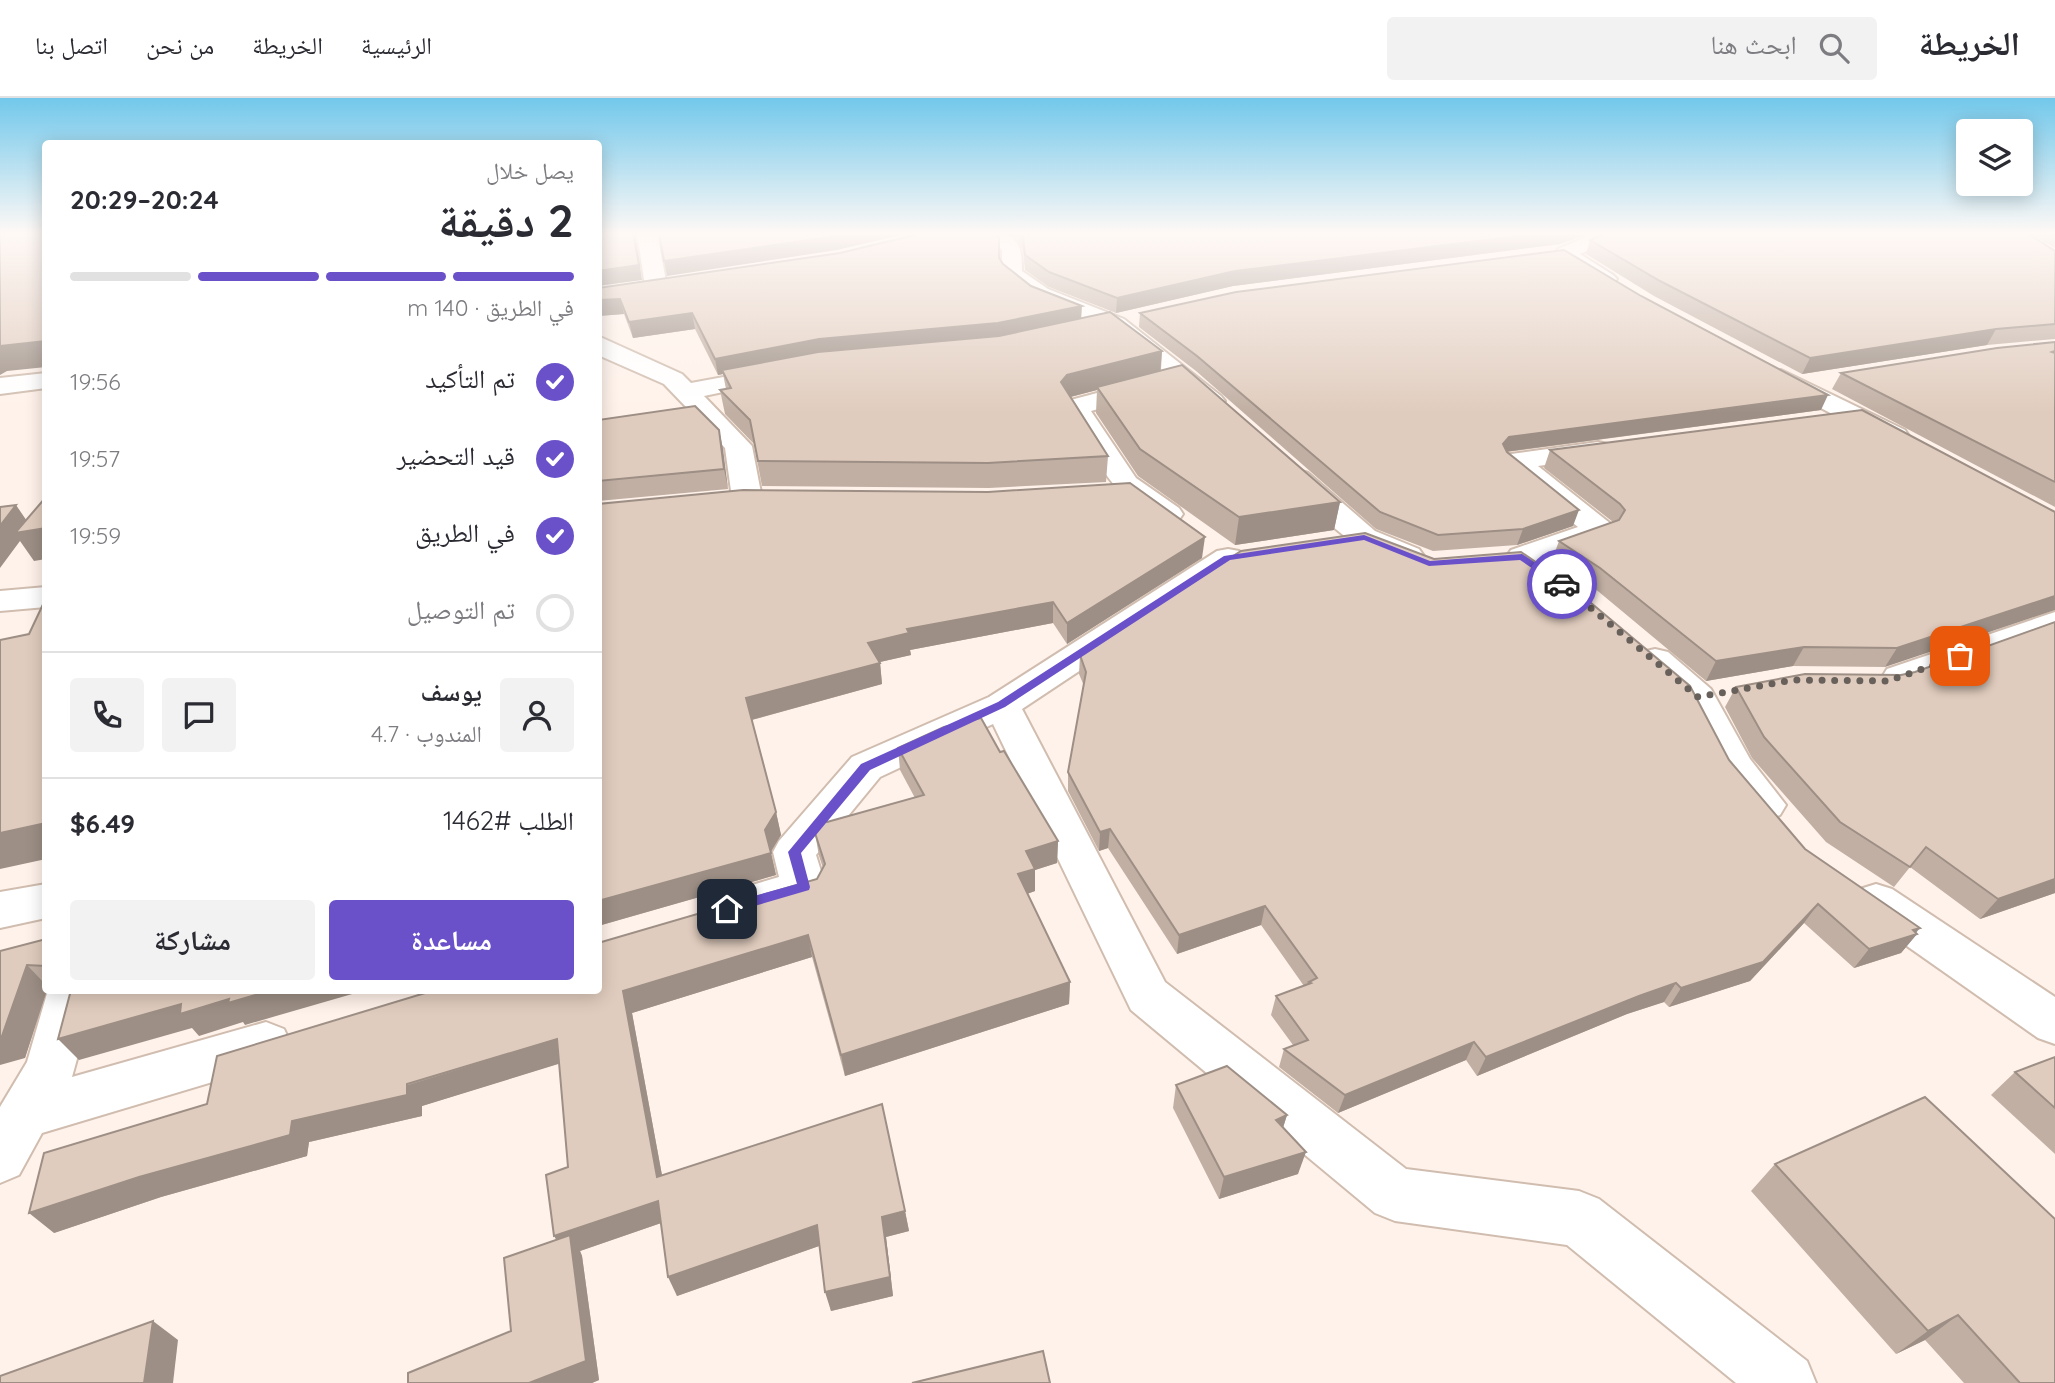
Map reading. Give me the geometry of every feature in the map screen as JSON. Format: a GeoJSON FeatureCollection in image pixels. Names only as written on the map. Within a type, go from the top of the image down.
{"type":"FeatureCollection","features":[{"type":"Feature","properties":{"kind":"street"},"geometry":{"type":"LineString","coordinates":[[1039,293],[1129,321],[1185,378],[1235,422]]}},
{"type":"Feature","properties":{"kind":"street"},"geometry":{"type":"LineString","coordinates":[[1077,332],[1129,321]]}},
{"type":"Feature","properties":{"kind":"street"},"geometry":{"type":"LineString","coordinates":[[602,348],[673,379],[738,446],[747,499]]}},
{"type":"Feature","properties":{"kind":"street"},"geometry":{"type":"LineString","coordinates":[[1762,366],[1920,449]]}},
{"type":"Feature","properties":{"kind":"street"},"geometry":{"type":"LineString","coordinates":[[686,392],[794,370]]}},
{"type":"Feature","properties":{"kind":"street"},"geometry":{"type":"LineString","coordinates":[[727,909],[804,887],[794,852],[866,767],[1002,705],[1219,546],[1126,484],[1076,407],[1185,378]]}},
{"type":"Feature","properties":{"kind":"street"},"geometry":{"type":"LineString","coordinates":[[1797,385],[1838,379]]}},
{"type":"Feature","properties":{"kind":"street"},"geometry":{"type":"LineString","coordinates":[[0,386],[42,381]]}},
{"type":"Feature","properties":{"kind":"street"},"geometry":{"type":"LineString","coordinates":[[1817,422],[1859,416]]}},
{"type":"Feature","properties":{"kind":"street"},"geometry":{"type":"LineString","coordinates":[[1556,580],[1509,558],[1600,530],[1514,461],[1624,447]]}},
{"type":"Feature","properties":{"kind":"street"},"geometry":{"type":"LineString","coordinates":[[1275,458],[1364,538],[1429,564],[1442,563]]}},
{"type":"Feature","properties":{"kind":"street"},"geometry":{"type":"LineString","coordinates":[[1095,493],[1135,491]]}},
{"type":"Feature","properties":{"kind":"street"},"geometry":{"type":"LineString","coordinates":[[1324,544],[1364,538]]}},
{"type":"Feature","properties":{"kind":"street"},"geometry":{"type":"LineString","coordinates":[[0,601],[42,597]]}},
{"type":"Feature","properties":{"kind":"street"},"geometry":{"type":"LineString","coordinates":[[1861,681],[1888,681],[2055,622]]}},
{"type":"Feature","properties":{"kind":"street"},"geometry":{"type":"LineString","coordinates":[[1628,638],[1711,694],[1734,767],[1784,826]]}},
{"type":"Feature","properties":{"kind":"street"},"geometry":{"type":"LineString","coordinates":[[1002,705],[1148,996],[1395,1194],[1578,1219],[1785,1383]]}},
{"type":"Feature","properties":{"kind":"street"},"geometry":{"type":"LineString","coordinates":[[1853,885],[2055,1023]]}},
{"type":"Feature","properties":{"kind":"street"},"geometry":{"type":"LineString","coordinates":[[0,910],[42,902]]}},
{"type":"Feature","properties":{"kind":"street"},"geometry":{"type":"LineString","coordinates":[[0,1157],[50,1069],[71,994]]}},
{"type":"Feature","properties":{"kind":"street"},"geometry":{"type":"LineString","coordinates":[[26,1114],[304,1033]]}},
{"type":"Feature","properties":{"kind":"building"},"geometry":{"type":"Polygon","coordinates":[[[0,293],[42,293],[42,341],[0,346],[0,293]]]}},
{"type":"Feature","properties":{"kind":"building"},"geometry":{"type":"Polygon","coordinates":[[[602,293],[1049,293],[1082,306],[998,323],[819,339],[715,359],[692,313],[629,322],[620,299],[602,300],[602,293]]]}},
{"type":"Feature","properties":{"kind":"building"},"geometry":{"type":"Polygon","coordinates":[[[1104,293],[1139,293],[1117,298],[1104,293]]]}},
{"type":"Feature","properties":{"kind":"building"},"geometry":{"type":"Polygon","coordinates":[[[1232,293],[1636,293],[1828,395],[1509,437],[1503,444],[1507,452],[1579,510],[1523,529],[1438,535],[1380,512],[1197,356],[1140,313],[1232,293]]]}},
{"type":"Feature","properties":{"kind":"building"},"geometry":{"type":"Polygon","coordinates":[[[1683,293],[2055,293],[2055,324],[1996,329],[1810,358],[1683,293]]]}},
{"type":"Feature","properties":{"kind":"building"},"geometry":{"type":"Polygon","coordinates":[[[1110,312],[1162,351],[1067,375],[1061,382],[1108,456],[988,463],[758,461],[750,420],[720,390],[731,388],[722,370],[818,352],[999,336],[1110,312]]]}},
{"type":"Feature","properties":{"kind":"building"},"geometry":{"type":"Polygon","coordinates":[[[2055,342],[2055,351],[2052,352],[2055,353],[2055,482],[1841,373],[1997,348],[2055,342]]]}},
{"type":"Feature","properties":{"kind":"building"},"geometry":{"type":"Polygon","coordinates":[[[1182,365],[1340,502],[1239,517],[1140,449],[1097,387],[1182,365]]]}},
{"type":"Feature","properties":{"kind":"building"},"geometry":{"type":"Polygon","coordinates":[[[695,406],[719,430],[724,469],[602,481],[602,419],[695,406]]]}},
{"type":"Feature","properties":{"kind":"building"},"geometry":{"type":"Polygon","coordinates":[[[1862,410],[2055,512],[2055,596],[1897,648],[1804,647],[1716,661],[1600,568],[1559,541],[1619,520],[1625,510],[1550,450],[1862,410]]]}},
{"type":"Feature","properties":{"kind":"building"},"geometry":{"type":"Polygon","coordinates":[[[1130,483],[1205,537],[1067,623],[1053,602],[907,629],[909,633],[868,643],[880,663],[746,698],[776,812],[765,830],[771,853],[602,900],[602,504],[743,490],[988,492],[1130,483]]]}},
{"type":"Feature","properties":{"kind":"building"},"geometry":{"type":"Polygon","coordinates":[[[42,502],[42,529],[15,533],[42,502]]]}},
{"type":"Feature","properties":{"kind":"building"},"geometry":{"type":"Polygon","coordinates":[[[16,505],[0,526],[0,507],[16,505]]]}},
{"type":"Feature","properties":{"kind":"building"},"geometry":{"type":"Polygon","coordinates":[[[1365,533],[1434,559],[1521,552],[1572,587],[1690,686],[1729,760],[1805,849],[1920,928],[1913,930],[1917,934],[1869,949],[1818,904],[1763,962],[1681,988],[1676,983],[1486,1057],[1474,1042],[1345,1095],[1284,1049],[1308,1040],[1276,996],[1311,983],[1309,982],[1317,978],[1265,906],[1179,935],[1110,829],[1100,832],[1068,772],[1086,672],[1080,655],[1241,551],[1365,533]]]}},
{"type":"Feature","properties":{"kind":"building"},"geometry":{"type":"Polygon","coordinates":[[[42,606],[42,824],[0,833],[0,640],[29,634],[42,606]]]}},
{"type":"Feature","properties":{"kind":"building"},"geometry":{"type":"Polygon","coordinates":[[[2055,622],[2055,879],[1998,899],[1926,847],[1910,867],[1840,822],[1764,737],[1736,687],[1805,674],[1901,675],[2055,622]]]}},
{"type":"Feature","properties":{"kind":"building"},"geometry":{"type":"Polygon","coordinates":[[[981,718],[1058,841],[1026,851],[1035,869],[1018,874],[1070,982],[841,1055],[808,935],[623,991],[657,1177],[882,1104],[905,1211],[882,1217],[890,1277],[825,1292],[817,1225],[668,1277],[658,1201],[554,1236],[546,1175],[568,1167],[557,1039],[407,1084],[407,1095],[292,1121],[290,1135],[139,1177],[29,1213],[44,1153],[207,1104],[217,1056],[422,994],[602,994],[602,942],[817,879],[825,864],[815,833],[826,820],[827,822],[924,795],[898,748],[944,727],[981,718]]]}},
{"type":"Feature","properties":{"kind":"building"},"geometry":{"type":"Polygon","coordinates":[[[42,940],[42,966],[27,965],[0,1037],[0,951],[42,940]]]}},
{"type":"Feature","properties":{"kind":"building"},"geometry":{"type":"Polygon","coordinates":[[[70,994],[259,994],[228,1003],[229,999],[180,1014],[181,1004],[58,1039],[70,994]]]}},
{"type":"Feature","properties":{"kind":"building"},"geometry":{"type":"Polygon","coordinates":[[[2055,1057],[2055,1108],[2015,1072],[2055,1057]]]}},
{"type":"Feature","properties":{"kind":"building"},"geometry":{"type":"Polygon","coordinates":[[[1227,1066],[1287,1115],[1276,1120],[1306,1152],[1224,1177],[1176,1085],[1227,1066]]]}},
{"type":"Feature","properties":{"kind":"building"},"geometry":{"type":"Polygon","coordinates":[[[1925,1097],[2055,1219],[2055,1383],[2020,1383],[1958,1315],[1928,1331],[1775,1164],[1925,1097]]]}},
{"type":"Feature","properties":{"kind":"building"},"geometry":{"type":"Polygon","coordinates":[[[570,1235],[586,1361],[529,1383],[408,1383],[408,1373],[511,1331],[504,1258],[570,1235]]]}},
{"type":"Feature","properties":{"kind":"building"},"geometry":{"type":"Polygon","coordinates":[[[153,1321],[144,1383],[0,1383],[0,1376],[153,1321]]]}},
{"type":"Feature","properties":{"kind":"building"},"geometry":{"type":"Polygon","coordinates":[[[1043,1351],[1050,1383],[912,1383],[1043,1351]]]}},
{"type":"Feature","properties":{"kind":"way so far"},"geometry":{"type":"LineString","coordinates":[[1562,584],[1698,697],[1793,680],[1888,681],[1960,656]]}},
{"type":"Feature","properties":{"kind":"route"},"geometry":{"type":"LineString","coordinates":[[727,909],[804,887],[794,852],[866,767],[1002,705],[1228,558],[1364,538],[1429,564],[1522,557],[1562,584]]}}]}
